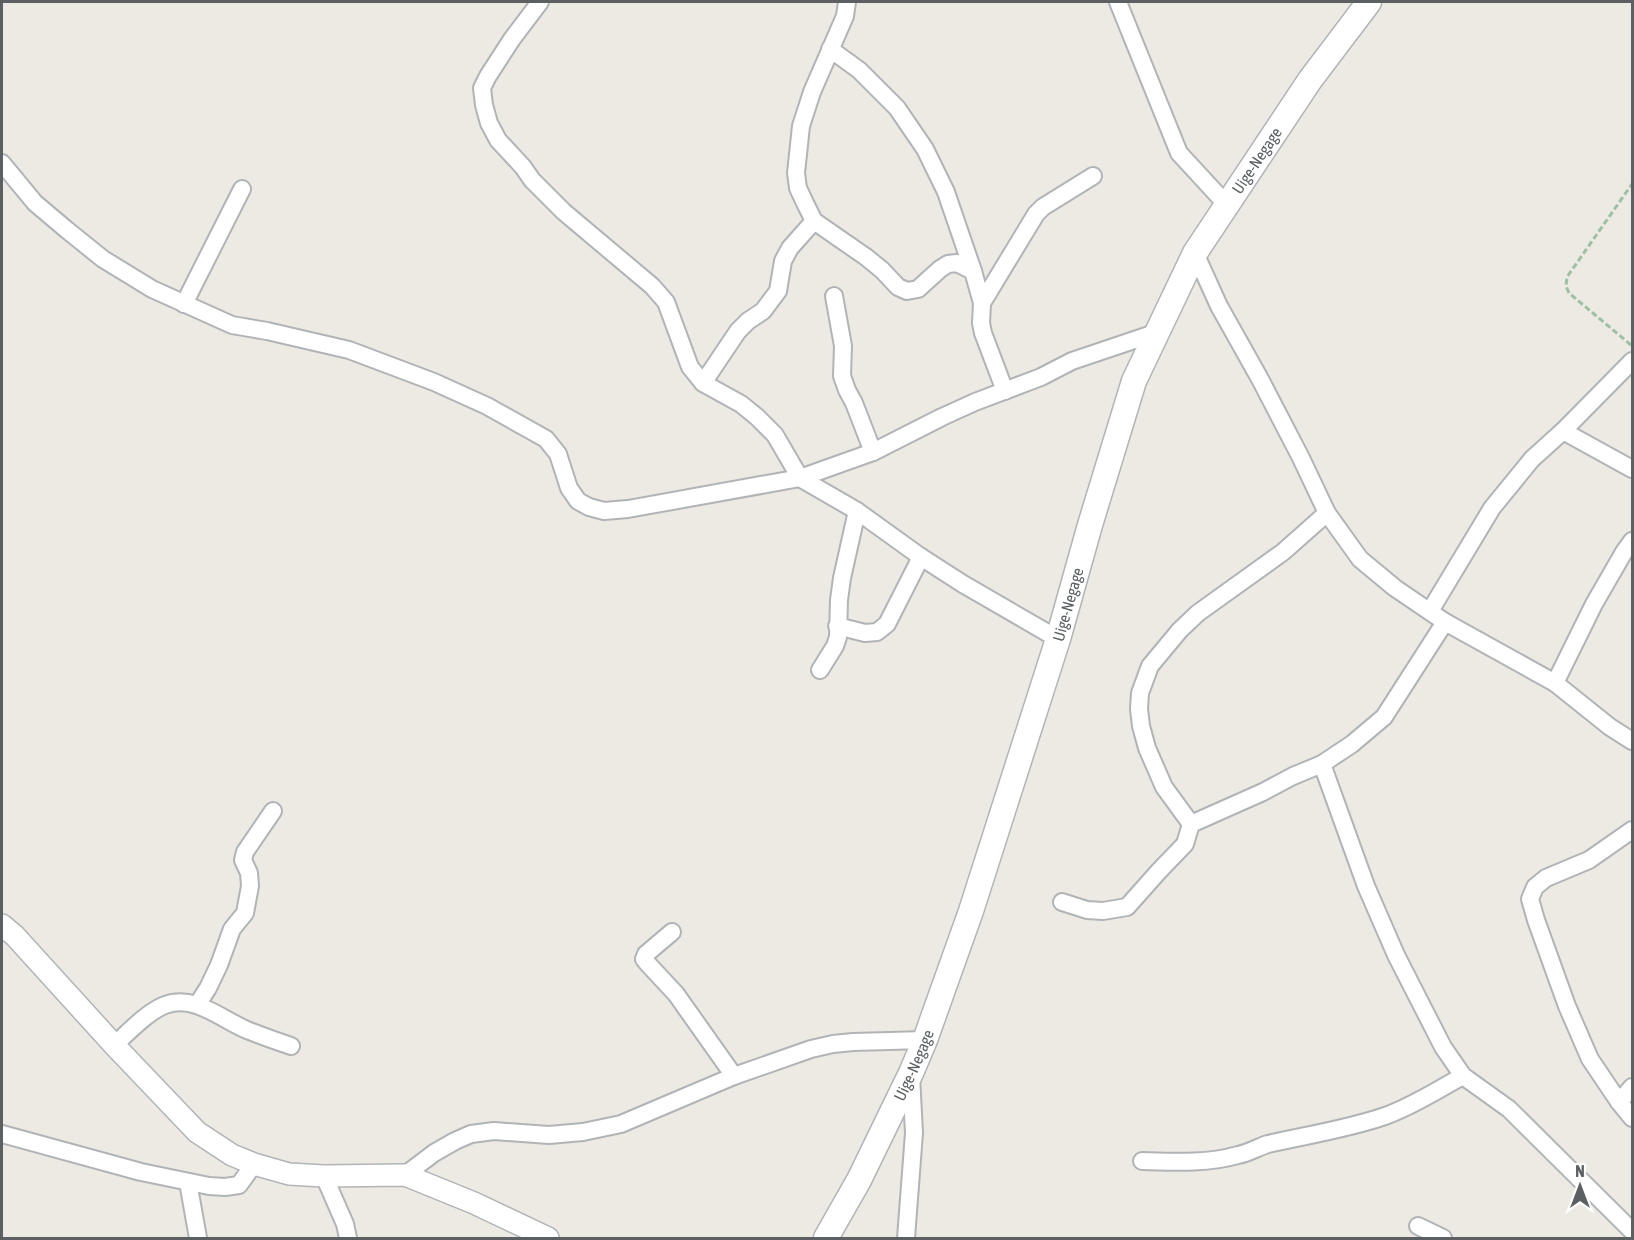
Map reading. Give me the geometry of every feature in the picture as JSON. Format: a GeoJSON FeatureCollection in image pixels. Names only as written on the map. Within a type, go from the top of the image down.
{"type":"FeatureCollection","features":[{"type":"Feature","properties":{"kind":"main road","name":"Uige-Negage"},"geometry":{"type":"LineString","coordinates":[[826,1239],[859,1180],[925,1040],[971,911],[1058,639],[1134,381],[1195,253],[1363,4]]}},
{"type":"Feature","properties":{"kind":"street"},"geometry":{"type":"LineString","coordinates":[[540,2],[512,39],[482,88],[489,123],[498,140],[532,180],[564,212],[652,286],[666,302],[690,367],[703,383],[741,404],[775,435],[800,478],[857,511],[921,558],[1058,639]]}},
{"type":"Feature","properties":{"kind":"street"},"geometry":{"type":"LineString","coordinates":[[847,2],[845,16],[812,92],[801,126],[796,173],[798,188],[814,221],[882,270],[898,287],[907,291],[918,289],[948,264],[957,263],[973,271]]}},
{"type":"Feature","properties":{"kind":"street"},"geometry":{"type":"LineString","coordinates":[[1118,2],[1179,153],[1226,204]]}},
{"type":"Feature","properties":{"kind":"street"},"geometry":{"type":"LineString","coordinates":[[830,49],[859,70],[897,108],[925,149],[946,192],[973,271],[982,303],[983,333],[1005,391]]}},
{"type":"Feature","properties":{"kind":"street"},"geometry":{"type":"LineString","coordinates":[[2,163],[36,203],[103,259],[152,289],[232,325],[349,350],[434,382],[487,406],[546,439],[558,454],[569,488],[578,501],[604,511],[628,509],[800,478],[873,452],[942,417],[1041,377],[1072,361],[1158,332]]}},
{"type":"Feature","properties":{"kind":"street"},"geometry":{"type":"LineString","coordinates":[[982,303],[1036,214],[1043,207],[1093,176]]}},
{"type":"Feature","properties":{"kind":"street"},"geometry":{"type":"LineString","coordinates":[[183,304],[242,189]]}},
{"type":"Feature","properties":{"kind":"street"},"geometry":{"type":"LineString","coordinates":[[703,383],[738,331],[763,311],[778,291],[783,261],[789,248],[814,221]]}},
{"type":"Feature","properties":{"kind":"street"},"geometry":{"type":"LineString","coordinates":[[1195,253],[1219,306],[1260,379],[1327,513],[1360,559],[1395,588],[1445,622],[1555,683],[1610,727],[1632,741]]}},
{"type":"Feature","properties":{"kind":"street"},"geometry":{"type":"LineString","coordinates":[[834,296],[843,346],[842,376],[873,452]]}},
{"type":"Feature","properties":{"kind":"street"},"geometry":{"type":"LineString","coordinates":[[1430,610],[1492,508],[1532,459],[1632,361]]}},
{"type":"Feature","properties":{"kind":"street"},"geometry":{"type":"LineString","coordinates":[[1563,430],[1632,469]]}},
{"type":"Feature","properties":{"kind":"street"},"geometry":{"type":"LineString","coordinates":[[820,670],[838,637],[842,578],[857,511]]}},
{"type":"Feature","properties":{"kind":"street"},"geometry":{"type":"LineString","coordinates":[[1191,824],[1164,787],[1144,737],[1139,709],[1140,693],[1150,666],[1180,630],[1198,613],[1283,552],[1327,513]]}},
{"type":"Feature","properties":{"kind":"street"},"geometry":{"type":"LineString","coordinates":[[1555,683],[1594,604],[1630,550]]}},
{"type":"Feature","properties":{"kind":"street"},"geometry":{"type":"LineString","coordinates":[[837,626],[865,633],[878,632],[887,624],[921,558]]}},
{"type":"Feature","properties":{"kind":"street"},"geometry":{"type":"LineString","coordinates":[[1062,902],[1087,910],[1103,911],[1127,907],[1185,844],[1191,824],[1322,764],[1352,744],[1384,717],[1445,622]]}},
{"type":"Feature","properties":{"kind":"street"},"geometry":{"type":"LineString","coordinates":[[1322,764],[1366,886],[1396,955],[1443,1047],[1463,1076],[1509,1109],[1632,1231]]}},
{"type":"Feature","properties":{"kind":"street"},"geometry":{"type":"LineString","coordinates":[[197,1005],[219,965],[232,929],[244,913],[250,886],[249,873],[243,860],[244,852],[273,812]]}},
{"type":"Feature","properties":{"kind":"street"},"geometry":{"type":"LineString","coordinates":[[1632,830],[1589,860],[1546,879],[1535,887],[1530,899],[1567,1006],[1590,1059],[1618,1102],[1632,1118]]}},
{"type":"Feature","properties":{"kind":"street"},"geometry":{"type":"LineString","coordinates":[[2,924],[197,1132],[232,1155],[289,1174],[405,1175],[474,1203],[548,1239]]}},
{"type":"Feature","properties":{"kind":"street"},"geometry":{"type":"LineString","coordinates":[[672,932],[644,958],[676,994],[734,1076]]}},
{"type":"Feature","properties":{"kind":"street"},"geometry":{"type":"LineString","coordinates":[[114,1045],[154,1010],[167,1004],[184,1002],[197,1005],[246,1029],[291,1046]]}},
{"type":"Feature","properties":{"kind":"street"},"geometry":{"type":"LineString","coordinates":[[405,1175],[434,1153],[471,1134],[494,1131],[549,1135],[584,1132],[621,1124],[734,1076],[811,1049],[833,1044],[925,1040]]}},
{"type":"Feature","properties":{"kind":"street"},"geometry":{"type":"LineString","coordinates":[[906,1239],[914,1133],[911,1072]]}},
{"type":"Feature","properties":{"kind":"street"},"geometry":{"type":"LineString","coordinates":[[1142,1161],[1185,1162],[1216,1160],[1240,1155],[1265,1145],[1385,1116],[1420,1101],[1463,1076]]}},
{"type":"Feature","properties":{"kind":"street"},"geometry":{"type":"LineString","coordinates":[[1618,1102],[1632,1087]]}},
{"type":"Feature","properties":{"kind":"street"},"geometry":{"type":"LineString","coordinates":[[2,1134],[141,1172],[209,1186],[239,1185],[254,1164]]}},
{"type":"Feature","properties":{"kind":"street"},"geometry":{"type":"LineString","coordinates":[[324,1176],[345,1224],[348,1239]]}},
{"type":"Feature","properties":{"kind":"street"},"geometry":{"type":"LineString","coordinates":[[188,1182],[198,1239]]}},
{"type":"Feature","properties":{"kind":"street"},"geometry":{"type":"LineString","coordinates":[[1418,1226],[1443,1239]]}},
{"type":"Feature","properties":{"kind":"path"},"geometry":{"type":"LineString","coordinates":[[1632,184],[1567,277],[1566,286],[1569,293],[1632,346]]}}]}
